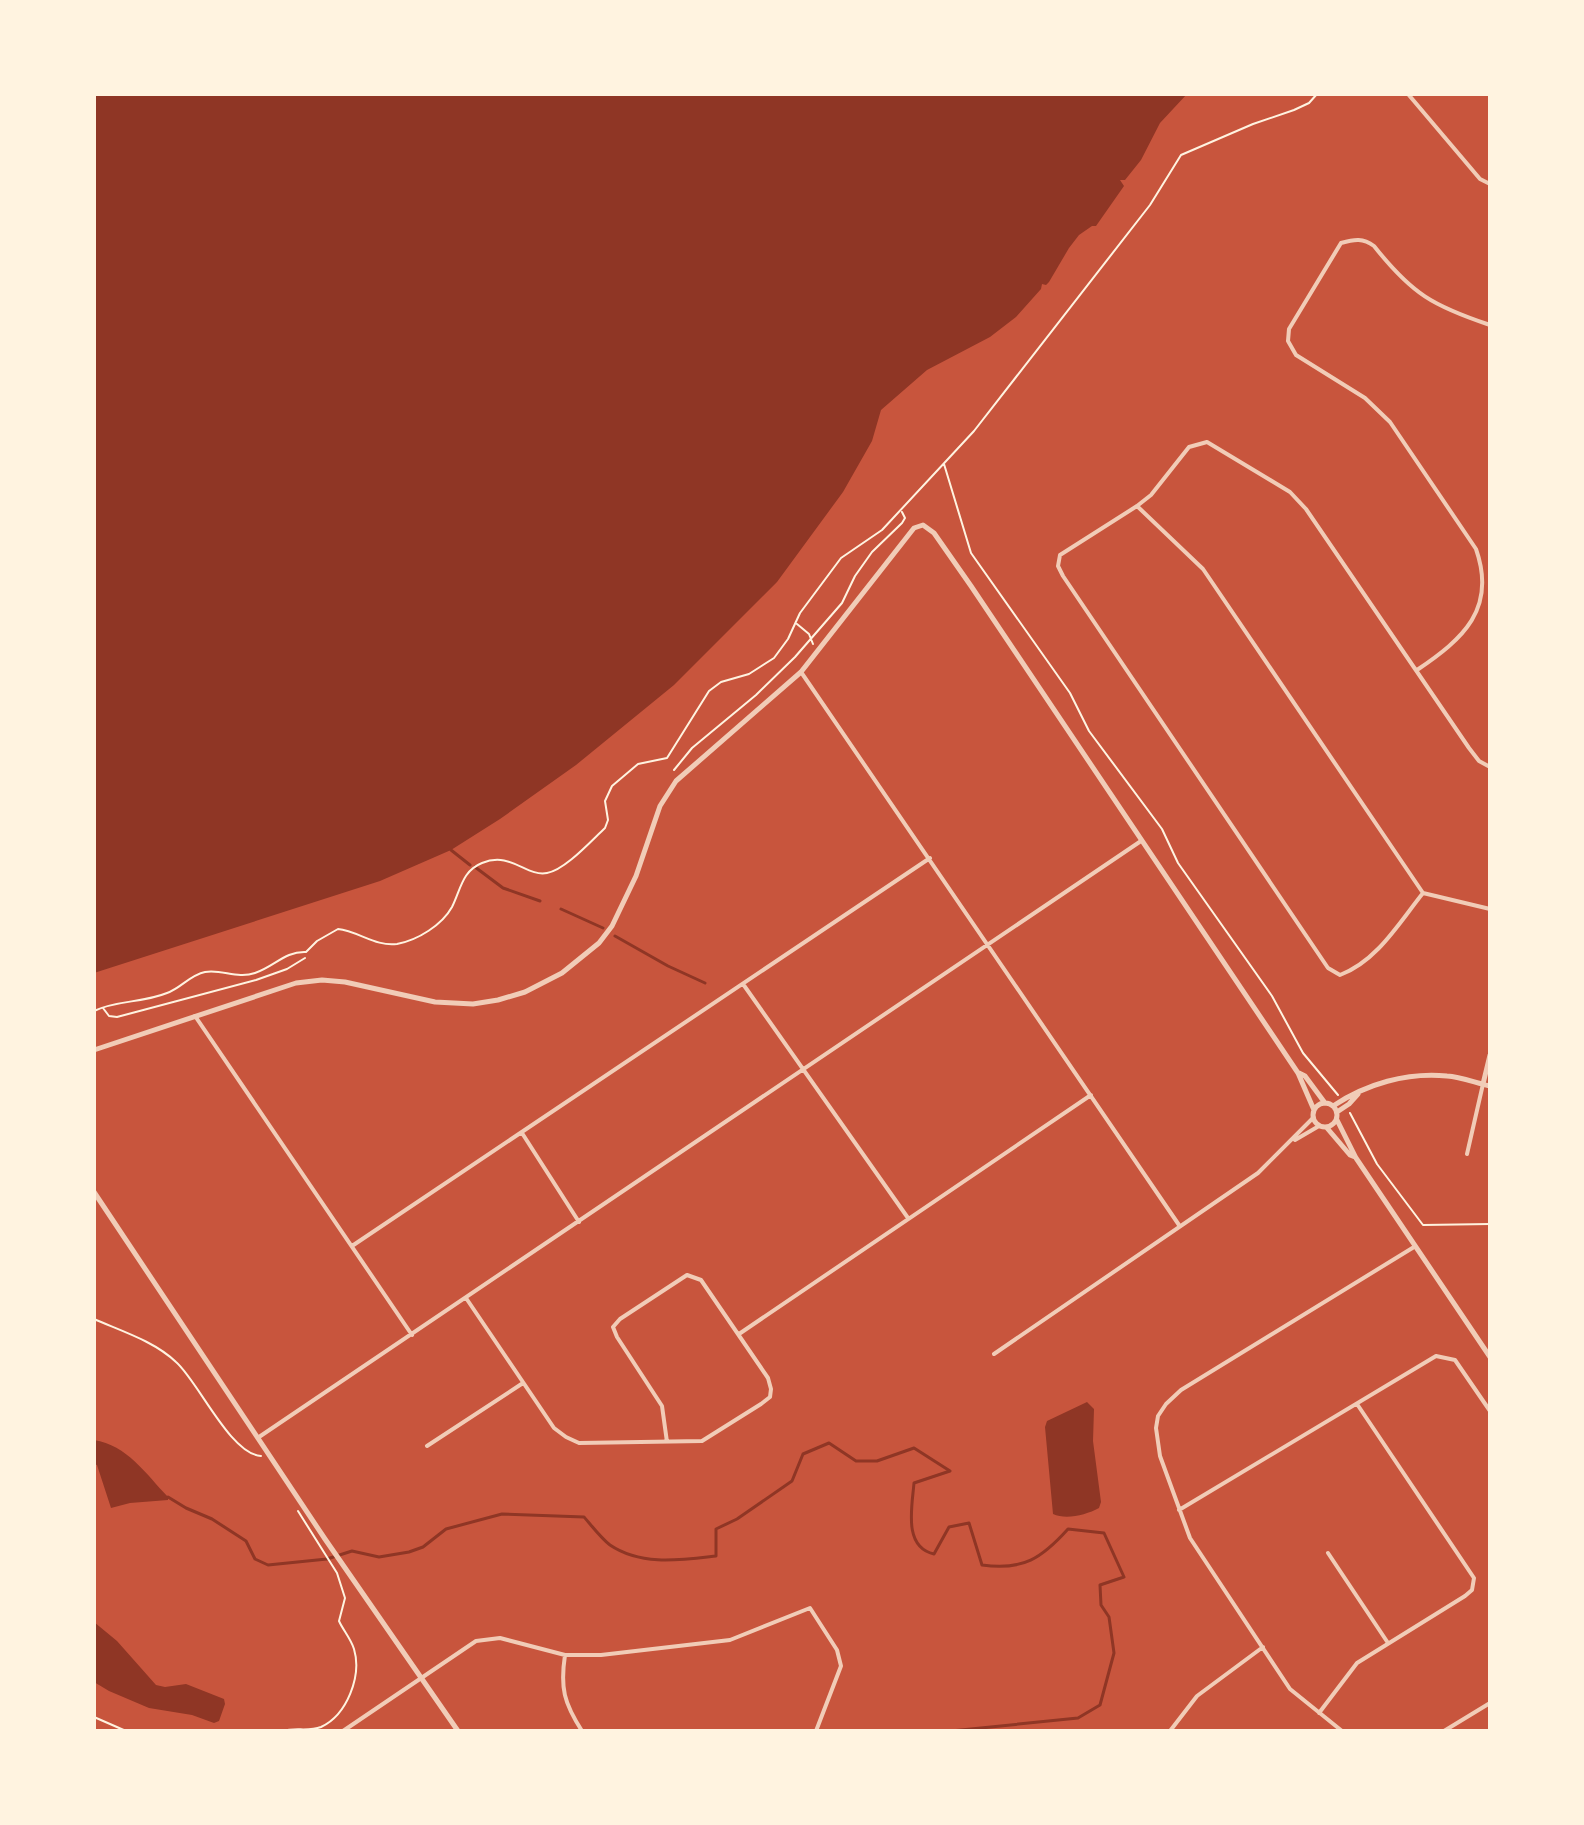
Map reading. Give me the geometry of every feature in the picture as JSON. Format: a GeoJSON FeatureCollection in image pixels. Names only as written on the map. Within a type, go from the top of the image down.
{"type":"FeatureCollection","features":[{"type":"Feature","properties":{"kind":"street"},"geometry":{"type":"LineString","coordinates":[[1408,94],[1480,179],[1490,184]]}},
{"type":"Feature","properties":{"kind":"street"},"geometry":{"type":"LineString","coordinates":[[1417,670],[1447,651],[1464,634],[1476,613],[1482,594],[1483,573],[1476,549],[1390,422],[1365,398],[1296,355],[1288,341],[1289,329],[1341,243],[1354,239],[1366,240],[1374,246],[1418,293],[1446,310],[1490,325]]}},
{"type":"Feature","properties":{"kind":"street"},"geometry":{"type":"LineString","coordinates":[[1423,893],[1379,949],[1356,969],[1340,975],[1328,968],[1058,566],[1060,555],[1137,506],[1151,495],[1189,447],[1207,442],[1290,492],[1298,500],[1469,748],[1479,761],[1490,767]]}},
{"type":"Feature","properties":{"kind":"street"},"geometry":{"type":"LineString","coordinates":[[1137,506],[1203,569],[1423,893],[1490,909]]}},
{"type":"Feature","properties":{"kind":"street"},"geometry":{"type":"LineString","coordinates":[[94,1050],[277,987],[310,981],[358,983],[435,1002],[473,1004],[511,996],[552,979],[582,958],[612,926],[636,876],[660,806],[676,781],[801,672],[914,528],[920,525],[930,528],[1298,1073],[1314,1110],[1313,1118],[1258,1173],[994,1354]]}},
{"type":"Feature","properties":{"kind":"street"},"geometry":{"type":"LineString","coordinates":[[801,672],[1179,1225]]}},
{"type":"Feature","properties":{"kind":"street"},"geometry":{"type":"LineString","coordinates":[[259,1437],[1141,841]]}},
{"type":"Feature","properties":{"kind":"street"},"geometry":{"type":"LineString","coordinates":[[352,1246],[930,858]]}},
{"type":"Feature","properties":{"kind":"street"},"geometry":{"type":"LineString","coordinates":[[743,984],[908,1218]]}},
{"type":"Feature","properties":{"kind":"street"},"geometry":{"type":"LineString","coordinates":[[195,1016],[412,1335]]}},
{"type":"Feature","properties":{"kind":"street"},"geometry":{"type":"LineString","coordinates":[[1467,1154],[1486,1085],[1490,1055]]}},
{"type":"Feature","properties":{"kind":"street"},"geometry":{"type":"LineString","coordinates":[[1298,1073],[1305,1076],[1325,1103],[1333,1106],[1356,1158],[1490,1357]]}},
{"type":"Feature","properties":{"kind":"street"},"geometry":{"type":"LineString","coordinates":[[1333,1106],[1350,1094],[1358,1094],[1394,1079],[1418,1075],[1450,1076],[1486,1085]]}},
{"type":"Feature","properties":{"kind":"street"},"geometry":{"type":"LineString","coordinates":[[1337,1112],[1358,1094]]}},
{"type":"Feature","properties":{"kind":"street"},"geometry":{"type":"LineString","coordinates":[[739,1334],[1091,1095]]}},
{"type":"Feature","properties":{"kind":"street"},"geometry":{"type":"LineString","coordinates":[[1314,1110],[1325,1103]]}},
{"type":"Feature","properties":{"kind":"street"},"geometry":{"type":"LineString","coordinates":[[1313,1118],[1356,1158]]}},
{"type":"Feature","properties":{"kind":"street"},"geometry":{"type":"LineString","coordinates":[[1327,1128],[1337,1120]]}},
{"type":"Feature","properties":{"kind":"street"},"geometry":{"type":"LineString","coordinates":[[1293,1140],[1319,1126]]}},
{"type":"Feature","properties":{"kind":"street"},"geometry":{"type":"LineString","coordinates":[[522,1133],[579,1222]]}},
{"type":"Feature","properties":{"kind":"street"},"geometry":{"type":"LineString","coordinates":[[94,1192],[325,1539],[458,1731]]}},
{"type":"Feature","properties":{"kind":"street"},"geometry":{"type":"LineString","coordinates":[[1342,1731],[1290,1689],[1190,1538],[1157,1441],[1158,1416],[1181,1390],[1414,1247]]}},
{"type":"Feature","properties":{"kind":"street"},"geometry":{"type":"LineString","coordinates":[[466,1298],[554,1428],[566,1437],[579,1443],[667,1442],[702,1441],[770,1397],[771,1389],[768,1378],[701,1280],[687,1275],[620,1319],[613,1327],[662,1406],[667,1442]]}},
{"type":"Feature","properties":{"kind":"street"},"geometry":{"type":"LineString","coordinates":[[1179,1510],[1436,1356],[1455,1360],[1490,1411]]}},
{"type":"Feature","properties":{"kind":"street"},"geometry":{"type":"LineString","coordinates":[[427,1446],[523,1383]]}},
{"type":"Feature","properties":{"kind":"street"},"geometry":{"type":"LineString","coordinates":[[1319,1713],[1357,1663],[1465,1596],[1472,1590],[1474,1578],[1357,1404]]}},
{"type":"Feature","properties":{"kind":"street"},"geometry":{"type":"LineString","coordinates":[[1328,1553],[1388,1643]]}},
{"type":"Feature","properties":{"kind":"street"},"geometry":{"type":"LineString","coordinates":[[343,1731],[463,1647],[488,1638],[565,1655],[601,1655],[730,1640],[810,1608],[837,1650],[841,1666],[816,1731]]}},
{"type":"Feature","properties":{"kind":"street"},"geometry":{"type":"LineString","coordinates":[[1170,1731],[1197,1696],[1263,1647]]}},
{"type":"Feature","properties":{"kind":"street"},"geometry":{"type":"LineString","coordinates":[[565,1655],[562,1677],[564,1697],[582,1731]]}},
{"type":"Feature","properties":{"kind":"street"},"geometry":{"type":"LineString","coordinates":[[1444,1731],[1490,1703]]}},
{"type":"Feature","properties":{"kind":"path"},"geometry":{"type":"LineString","coordinates":[[94,1011],[167,993],[204,972],[237,976],[254,973],[290,953],[306,952],[317,941],[338,929],[397,944],[417,936],[443,919],[452,907],[465,875],[486,861],[506,860],[539,874],[552,871],[605,828],[608,820],[606,797],[619,779],[638,764],[667,758],[709,691],[721,682],[749,674],[774,658],[804,607],[841,558],[882,530],[974,431],[1150,205],[1181,155],[1294,110],[1309,103],[1317,94]]}},
{"type":"Feature","properties":{"kind":"path"},"geometry":{"type":"LineString","coordinates":[[944,462],[971,553],[1070,693],[1089,731],[1162,829],[1178,863],[1272,996],[1303,1053],[1342,1100]]}},
{"type":"Feature","properties":{"kind":"path"},"geometry":{"type":"LineString","coordinates":[[674,770],[692,748],[756,695],[812,641],[842,603],[855,576],[872,552],[902,523],[905,518],[901,511]]}},
{"type":"Feature","properties":{"kind":"path"},"geometry":{"type":"LineString","coordinates":[[796,624],[812,641]]}},
{"type":"Feature","properties":{"kind":"path"},"geometry":{"type":"LineString","coordinates":[[102,1007],[109,1016],[117,1017],[278,973],[305,958]]}},
{"type":"Feature","properties":{"kind":"path"},"geometry":{"type":"LineString","coordinates":[[1346,1107],[1377,1164],[1423,1225],[1490,1224]]}},
{"type":"Feature","properties":{"kind":"path"},"geometry":{"type":"LineString","coordinates":[[94,1319],[141,1339],[176,1361],[205,1405],[232,1436],[252,1454],[265,1460]]}},
{"type":"Feature","properties":{"kind":"path"},"geometry":{"type":"LineString","coordinates":[[283,1731],[309,1730],[327,1723],[343,1707],[352,1686],[354,1650],[339,1621],[345,1598],[339,1576],[296,1506]]}},
{"type":"Feature","properties":{"kind":"path"},"geometry":{"type":"LineString","coordinates":[[94,1717],[126,1731]]}},
{"type":"Feature","properties":{"kind":"shaded area"},"geometry":{"type":"Polygon","coordinates":[[[94,94],[1187,94],[1160,123],[1141,160],[1125,180],[1120,180],[1124,186],[1096,226],[1079,235],[1049,282],[1042,284],[1016,317],[990,337],[927,370],[881,410],[872,441],[843,492],[777,582],[674,685],[576,765],[451,850],[380,881],[94,973],[94,94]]]}},
{"type":"Feature","properties":{"kind":"shaded area"},"geometry":{"type":"Polygon","coordinates":[[[1087,1402],[1094,1409],[1093,1441],[1101,1502],[1099,1508],[1088,1513],[1058,1516],[1053,1514],[1045,1427],[1047,1421],[1087,1402]]]}},
{"type":"Feature","properties":{"kind":"shaded area"},"geometry":{"type":"Polygon","coordinates":[[[94,1440],[126,1454],[168,1500],[111,1508],[97,1465],[94,1464],[94,1440]]]}},
{"type":"Feature","properties":{"kind":"shaded area"},"geometry":{"type":"Polygon","coordinates":[[[94,1622],[117,1641],[156,1685],[186,1684],[224,1699],[219,1721],[214,1723],[192,1715],[149,1708],[94,1682],[94,1622]]]}},
{"type":"Feature","properties":{"kind":"waterway"},"geometry":{"type":"LineString","coordinates":[[451,850],[470,865]]}},
{"type":"Feature","properties":{"kind":"waterway"},"geometry":{"type":"LineString","coordinates":[[475,867],[503,888],[540,901]]}},
{"type":"Feature","properties":{"kind":"waterway"},"geometry":{"type":"LineString","coordinates":[[561,909],[603,928]]}},
{"type":"Feature","properties":{"kind":"waterway"},"geometry":{"type":"LineString","coordinates":[[615,936],[705,983]]}},
{"type":"Feature","properties":{"kind":"waterway"},"geometry":{"type":"LineString","coordinates":[[168,1497],[212,1519],[246,1541],[255,1559],[268,1565],[327,1559],[352,1551],[379,1557],[409,1552],[423,1547],[446,1529],[502,1514],[584,1517],[610,1545],[622,1552],[648,1559],[689,1559],[716,1556],[716,1529],[737,1519],[792,1481],[803,1454],[829,1443],[856,1461],[877,1461],[914,1448],[950,1471],[914,1483],[912,1525],[914,1535],[924,1550],[934,1554],[949,1527],[969,1523],[982,1565],[1009,1566],[1040,1555],[1068,1529],[1104,1533],[1124,1577],[1100,1585],[1101,1605],[1109,1617],[1114,1653],[1100,1705],[1078,1718],[951,1731]]}}]}
